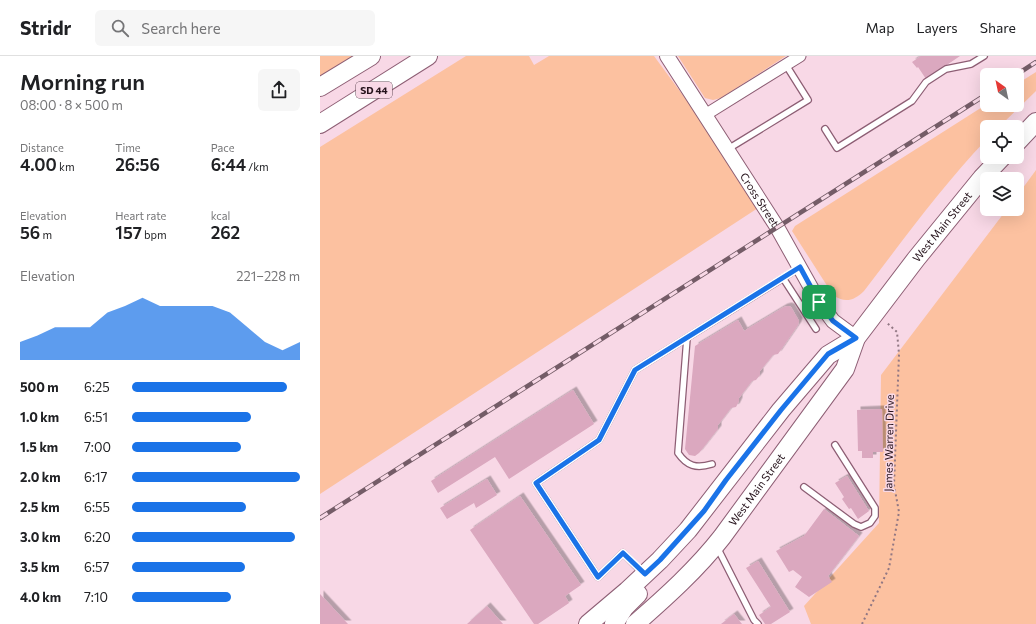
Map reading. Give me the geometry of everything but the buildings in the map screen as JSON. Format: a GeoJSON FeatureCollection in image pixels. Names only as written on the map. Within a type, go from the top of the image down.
{"type":"FeatureCollection","features":[{"type":"Feature","properties":{"kind":"main road","name":"SD 44"},"geometry":{"type":"LineString","coordinates":[[320,87],[371,56]]}},
{"type":"Feature","properties":{"kind":"main road","name":"SD 44"},"geometry":{"type":"LineString","coordinates":[[320,124],[428,56]]}},
{"type":"Feature","properties":{"kind":"main road"},"geometry":{"type":"LineString","coordinates":[[1024,135],[1036,122]]}},
{"type":"Feature","properties":{"kind":"main road","name":"West Main Street"},"geometry":{"type":"LineString","coordinates":[[635,624],[686,577],[716,545],[845,369],[856,338],[916,259],[982,178],[995,164]]}},
{"type":"Feature","properties":{"kind":"main road","name":"West Main Street"},"geometry":{"type":"LineString","coordinates":[[588,624],[665,555],[704,511],[726,480],[781,410],[828,354],[856,338]]}},
{"type":"Feature","properties":{"kind":"main road"},"geometry":{"type":"LineString","coordinates":[[614,624],[624,608],[713,519],[764,448],[781,410]]}},
{"type":"Feature","properties":{"kind":"street","name":"Cross Street"},"geometry":{"type":"LineString","coordinates":[[667,56],[777,227],[819,302],[833,321],[856,338]]}},
{"type":"Feature","properties":{"kind":"street"},"geometry":{"type":"LineString","coordinates":[[706,115],[800,56]]}},
{"type":"Feature","properties":{"kind":"lane"},"geometry":{"type":"LineString","coordinates":[[825,129],[838,148],[912,101],[926,82],[946,69],[971,64],[984,56]]}},
{"type":"Feature","properties":{"kind":"lane"},"geometry":{"type":"LineString","coordinates":[[728,150],[808,100],[786,65]]}},
{"type":"Feature","properties":{"kind":"lane"},"geometry":{"type":"LineString","coordinates":[[645,574],[623,553],[598,577],[536,483],[599,440],[635,370],[800,267]]}},
{"type":"Feature","properties":{"kind":"lane"},"geometry":{"type":"LineString","coordinates":[[783,278],[816,329]]}},
{"type":"Feature","properties":{"kind":"lane"},"geometry":{"type":"LineString","coordinates":[[687,338],[678,453],[683,461],[689,464],[704,466],[712,464]]}},
{"type":"Feature","properties":{"kind":"lane"},"geometry":{"type":"LineString","coordinates":[[804,487],[854,524],[861,527],[870,523],[876,516],[875,508],[835,445]]}},
{"type":"Feature","properties":{"kind":"lane"},"geometry":{"type":"LineString","coordinates":[[716,545],[754,620],[758,624]]}},
{"type":"Feature","properties":{"kind":"path","name":"James Warren Drive"},"geometry":{"type":"LineString","coordinates":[[862,624],[888,568],[899,512],[894,485],[899,354],[897,332],[875,313]]}},
{"type":"Feature","properties":{"kind":"shaded area"},"geometry":{"type":"Polygon","coordinates":[[[320,56],[362,56],[320,83],[320,56]]]}},
{"type":"Feature","properties":{"kind":"shaded area"},"geometry":{"type":"Polygon","coordinates":[[[466,56],[529,56],[534,65],[549,56],[654,56],[693,109],[758,208],[320,494],[320,147],[466,56]]]}},
{"type":"Feature","properties":{"kind":"shaded area"},"geometry":{"type":"Polygon","coordinates":[[[678,56],[786,56],[721,98],[713,100],[705,98],[678,56]]]}},
{"type":"Feature","properties":{"kind":"shaded area"},"geometry":{"type":"Polygon","coordinates":[[[1036,72],[1036,91],[1024,103],[1024,80],[1036,72]]]}},
{"type":"Feature","properties":{"kind":"shaded area"},"geometry":{"type":"Polygon","coordinates":[[[980,108],[980,112],[1014,112],[1006,120],[980,120],[980,146],[939,194],[864,291],[857,297],[846,300],[837,298],[833,295],[792,231],[795,226],[980,108]]]}},
{"type":"Feature","properties":{"kind":"shaded area"},"geometry":{"type":"Polygon","coordinates":[[[1036,170],[1036,624],[811,624],[804,606],[879,523],[881,375],[1002,216],[1024,216],[1024,186],[1036,170]]]}},
{"type":"Feature","properties":{"kind":"railway"},"geometry":{"type":"LineString","coordinates":[[1024,70],[1036,62]]}},
{"type":"Feature","properties":{"kind":"railway"},"geometry":{"type":"LineString","coordinates":[[320,518],[980,98]]}},
{"type":"Feature","properties":{"kind":"route"},"geometry":{"type":"LineString","coordinates":[[800,267],[819,302],[833,321],[856,338],[828,354],[781,410],[726,480],[704,511],[660,560],[645,574],[623,553],[598,577],[536,483],[599,440],[635,370],[800,267]]}}]}
